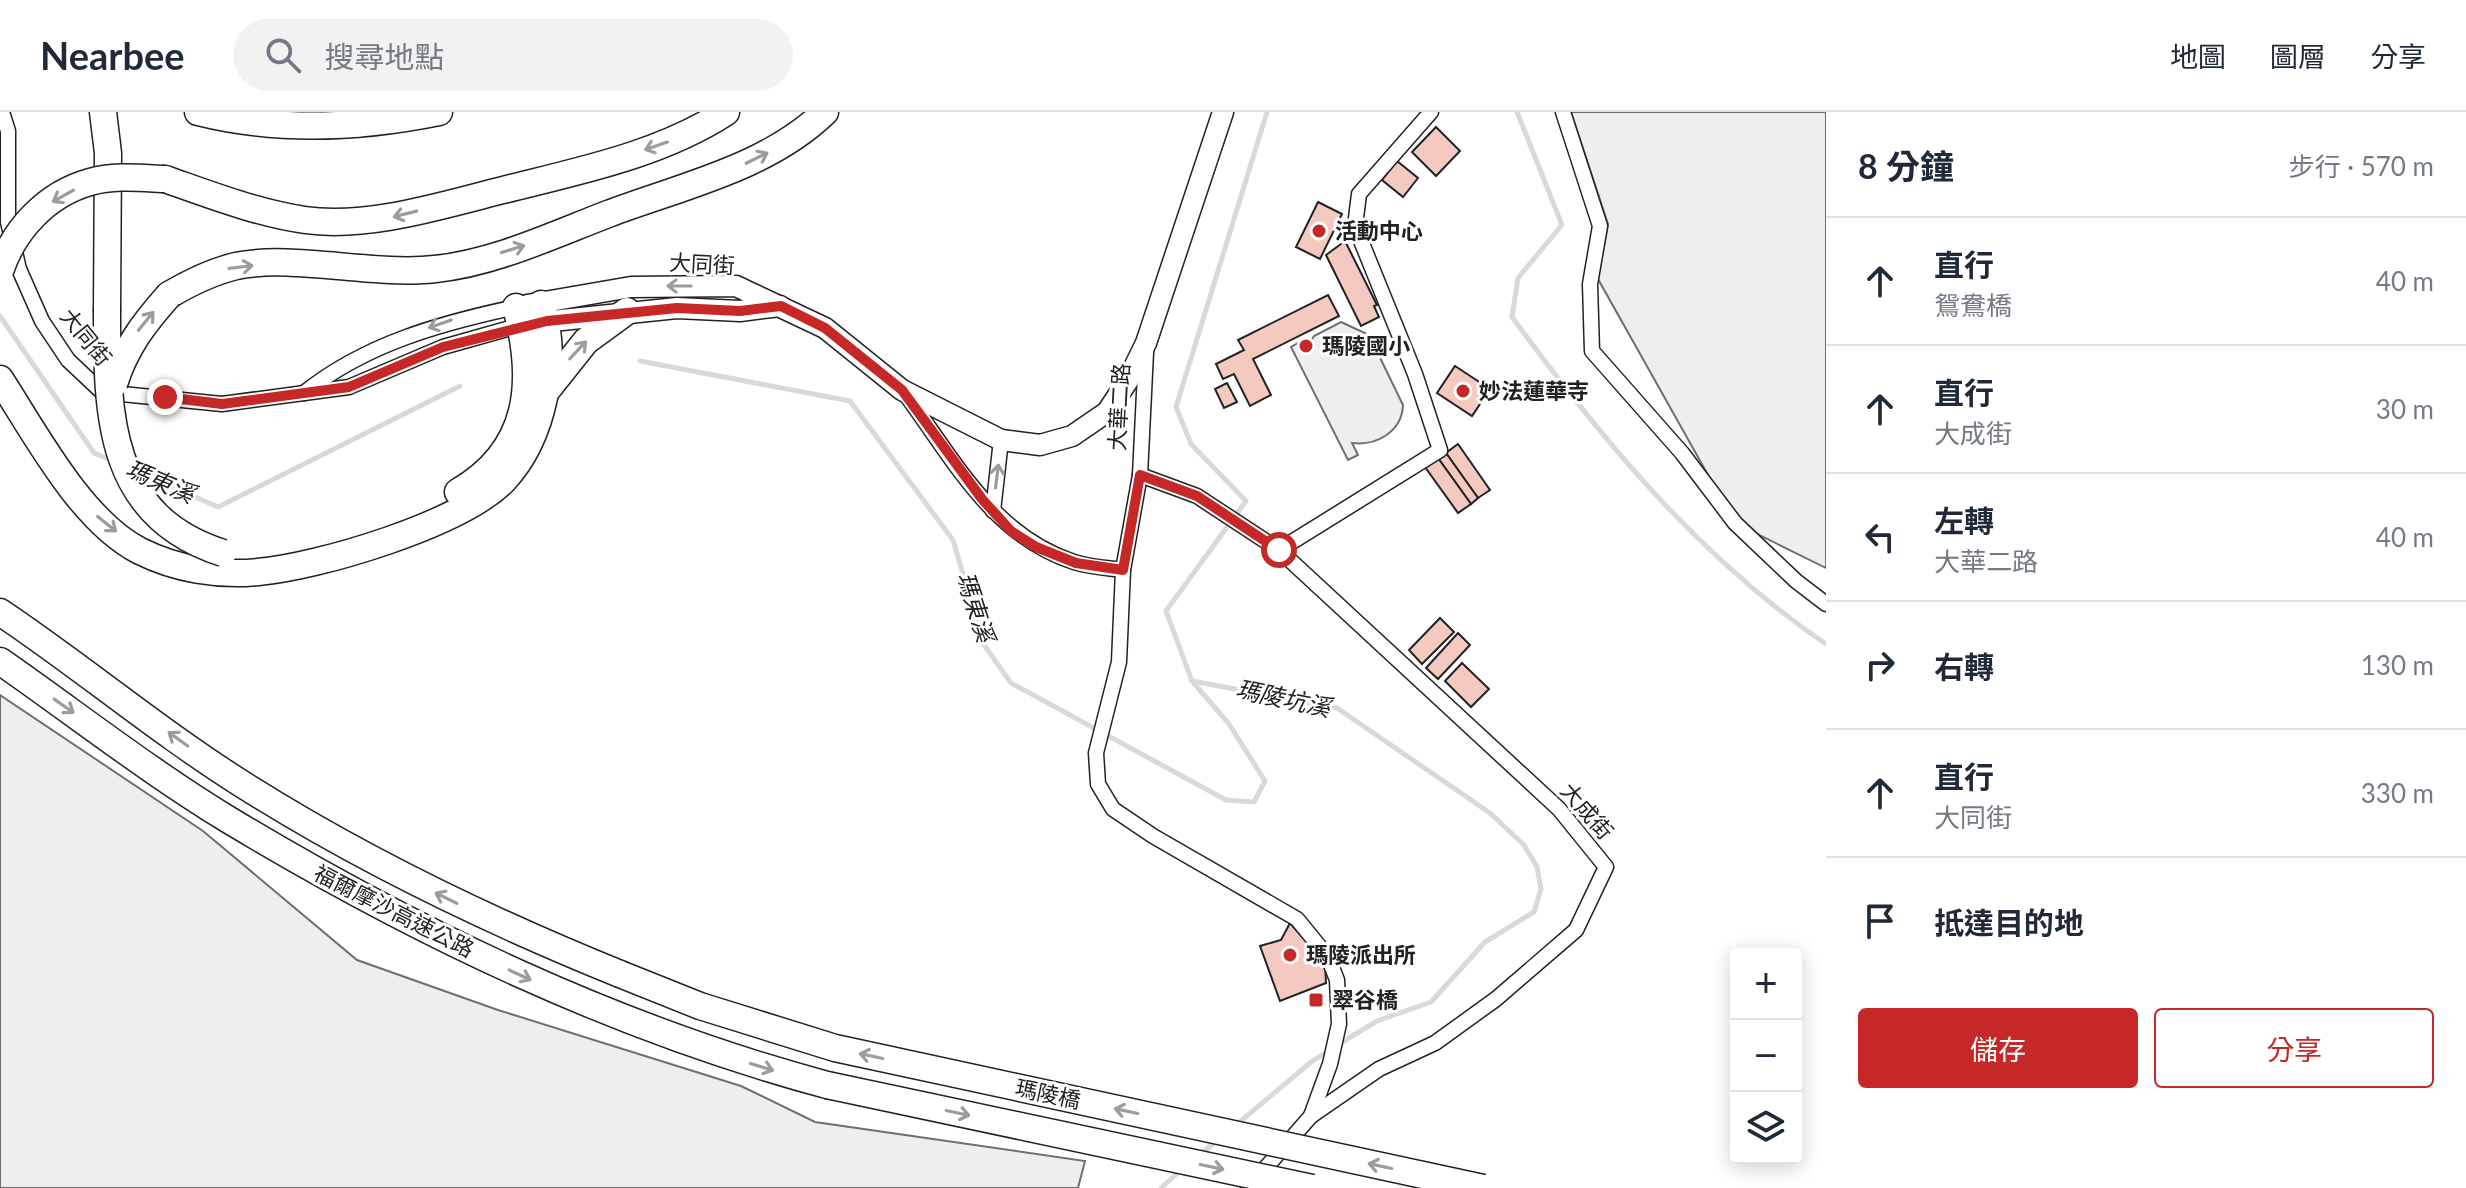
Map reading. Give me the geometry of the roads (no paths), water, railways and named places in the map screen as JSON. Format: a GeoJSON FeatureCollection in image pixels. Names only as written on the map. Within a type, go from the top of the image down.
{"type":"FeatureCollection","features":[{"type":"Feature","properties":{"kind":"highway"},"geometry":{"type":"LineString","coordinates":[[103,112],[108,153],[108,403],[121,457],[134,488],[150,509],[183,538],[223,553],[258,556],[304,548],[399,516],[474,483],[506,449],[527,399],[531,314]]}},
{"type":"Feature","properties":{"kind":"highway"},"geometry":{"type":"LineString","coordinates":[[198,112],[249,123],[330,126],[400,120],[439,112]]}},
{"type":"Feature","properties":{"kind":"highway"},"geometry":{"type":"LineString","coordinates":[[0,271],[21,229],[37,211],[90,182],[126,177],[165,179],[239,204],[307,221],[393,218],[605,164],[671,141],[726,112]]}},
{"type":"Feature","properties":{"kind":"highway"},"geometry":{"type":"LineString","coordinates":[[108,403],[122,360],[141,327],[169,295],[198,278],[238,266],[411,271],[465,264],[527,245],[732,169],[802,135],[825,112]]}},
{"type":"Feature","properties":{"kind":"highway"},"geometry":{"type":"LineString","coordinates":[[541,400],[558,372],[586,341],[627,311]]}},
{"type":"Feature","properties":{"kind":"highway"},"geometry":{"type":"LineString","coordinates":[[0,379],[50,456],[96,516],[138,550],[201,571],[256,573],[309,565],[414,530],[468,506],[502,482],[533,438],[541,400],[550,339],[531,314]]}},
{"type":"Feature","properties":{"kind":"highway"},"geometry":{"type":"LineString","coordinates":[[0,357],[50,456]]}},
{"type":"Feature","properties":{"kind":"highway","name":"福爾摩沙高速公路"},"geometry":{"type":"LineString","coordinates":[[0,612],[242,784],[430,891],[620,974]]}},
{"type":"Feature","properties":{"kind":"highway","name":"福爾摩沙高速公路"},"geometry":{"type":"LineString","coordinates":[[0,661],[229,820],[322,874],[519,975],[687,1044],[827,1085]]}},
{"type":"Feature","properties":{"kind":"highway","name":"瑪陵橋"},"geometry":{"type":"LineString","coordinates":[[620,974],[728,1016],[835,1048],[1483,1188]]}},
{"type":"Feature","properties":{"kind":"highway","name":"瑪陵橋"},"geometry":{"type":"LineString","coordinates":[[827,1085],[1312,1188]]}},
{"type":"Feature","properties":{"kind":"street","name":"大同街"},"geometry":{"type":"LineString","coordinates":[[2,112],[8,131],[8,222],[19,269],[42,321],[83,376],[102,392],[222,404],[349,387],[531,314],[631,287],[736,286],[825,328],[902,390],[1001,440],[1040,445],[1072,436],[1107,412],[1146,343]]}},
{"type":"Feature","properties":{"kind":"street","name":"大華二路"},"geometry":{"type":"LineString","coordinates":[[1223,112],[1146,343],[1140,475],[1123,570],[1119,662],[1096,753],[1098,784],[1113,809],[1220,876],[1260,895],[1306,929],[1328,957],[1337,980],[1339,1024],[1330,1064],[1311,1116]]}},
{"type":"Feature","properties":{"kind":"street"},"geometry":{"type":"LineString","coordinates":[[1279,550],[1440,450],[1415,374],[1355,226],[1359,194],[1431,112]]}},
{"type":"Feature","properties":{"kind":"street"},"geometry":{"type":"LineString","coordinates":[[1563,112],[1600,226],[1590,284],[1592,351],[1682,453],[1735,523],[1796,581],[1826,604]]}},
{"type":"Feature","properties":{"kind":"street","name":"大同街"},"geometry":{"type":"LineString","coordinates":[[303,393],[336,367],[444,322],[531,314],[677,308],[740,311],[781,306]]}},
{"type":"Feature","properties":{"kind":"street"},"geometry":{"type":"LineString","coordinates":[[902,390],[1011,531],[1036,547],[1076,563],[1123,570]]}},
{"type":"Feature","properties":{"kind":"street"},"geometry":{"type":"LineString","coordinates":[[993,511],[1001,440]]}},
{"type":"Feature","properties":{"kind":"street","name":"大成街"},"geometry":{"type":"LineString","coordinates":[[1140,475],[1197,496],[1279,550],[1559,809],[1606,867],[1576,930],[1496,999],[1435,1043],[1379,1069],[1311,1116]]}},
{"type":"Feature","properties":{"kind":"street"},"geometry":{"type":"LineString","coordinates":[[1248,1188],[1311,1116]]}},
{"type":"Feature","properties":{"kind":"waterway","name":"瑪陵坑溪"},"geometry":{"type":"LineString","coordinates":[[1267,112],[1176,407],[1191,444],[1246,501],[1166,611],[1192,681],[1337,708],[1490,813],[1524,845],[1537,867],[1541,889],[1534,912],[1485,942],[1431,1002],[1377,1021],[1339,1044]]}},
{"type":"Feature","properties":{"kind":"waterway"},"geometry":{"type":"LineString","coordinates":[[1517,112],[1562,225],[1518,278],[1512,317],[1581,407],[1655,494],[1736,574],[1826,644]]}},
{"type":"Feature","properties":{"kind":"waterway","name":"瑪東溪"},"geometry":{"type":"LineString","coordinates":[[0,316],[94,453],[113,461]]}},
{"type":"Feature","properties":{"kind":"waterway","name":"瑪東溪"},"geometry":{"type":"LineString","coordinates":[[640,361],[850,401],[953,540],[984,645],[1011,683],[1226,800],[1254,802],[1265,781],[1229,724],[1192,681]]}},
{"type":"Feature","properties":{"kind":"waterway","name":"瑪東溪"},"geometry":{"type":"LineString","coordinates":[[140,473],[218,507],[460,386]]}},
{"type":"Feature","properties":{"kind":"waterway","name":"瑪陵坑溪"},"geometry":{"type":"LineString","coordinates":[[1235,1126],[1311,1062],[1330,1050]]}},
{"type":"Feature","properties":{"kind":"waterway","name":"瑪陵坑溪"},"geometry":{"type":"LineString","coordinates":[[1198,1156],[1218,1140]]}},
{"type":"Feature","properties":{"kind":"waterway","name":"瑪陵坑溪"},"geometry":{"type":"LineString","coordinates":[[1161,1188],[1181,1170]]}},
{"type":"Feature","properties":{"kind":"place","name":"活動中心"},"geometry":{"type":"Point","coordinates":[1319,231]}},
{"type":"Feature","properties":{"kind":"place","name":"瑪陵國小"},"geometry":{"type":"Point","coordinates":[1306,346]}},
{"type":"Feature","properties":{"kind":"place","name":"妙法蓮華寺"},"geometry":{"type":"Point","coordinates":[1463,391]}},
{"type":"Feature","properties":{"kind":"place","name":"瑪陵派出所"},"geometry":{"type":"Point","coordinates":[1290,955]}},
{"type":"Feature","properties":{"kind":"place","name":"翠谷橋"},"geometry":{"type":"Point","coordinates":[1316,1000]}}]}
